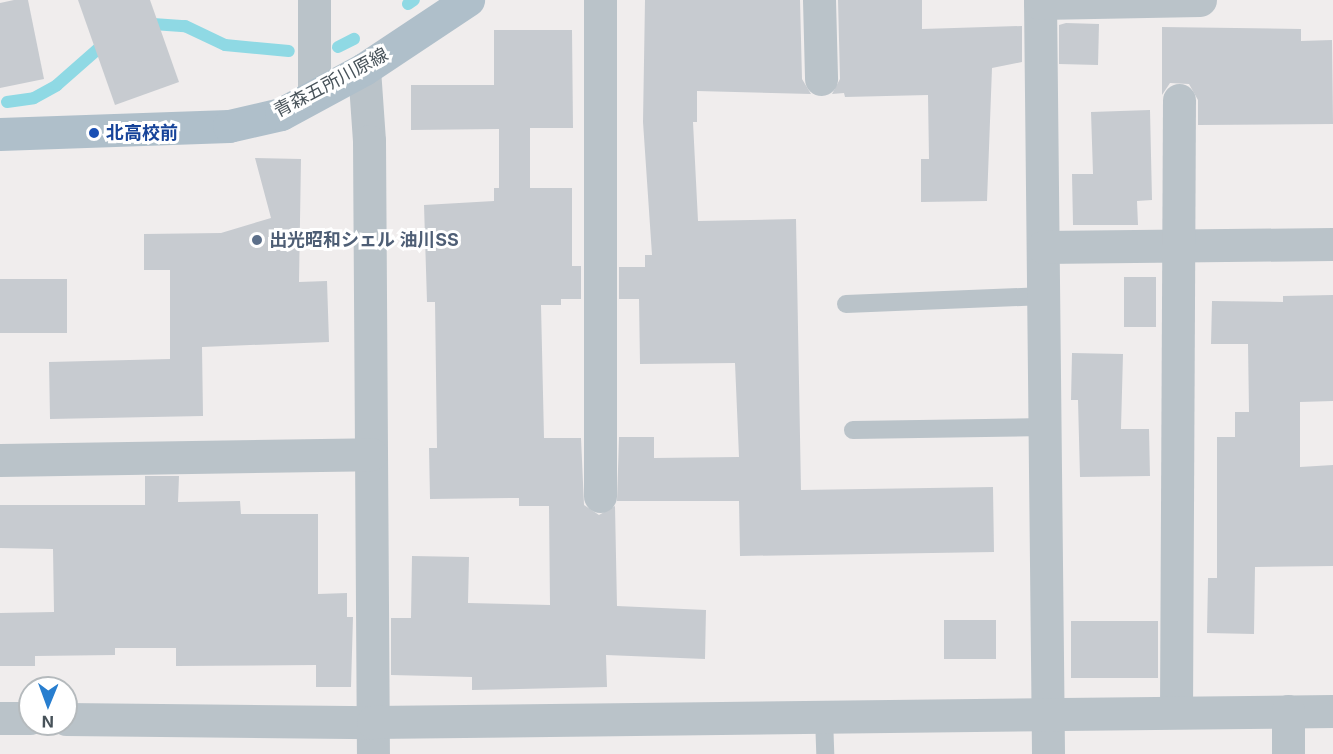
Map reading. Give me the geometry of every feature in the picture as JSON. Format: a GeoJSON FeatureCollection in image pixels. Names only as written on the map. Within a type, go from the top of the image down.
{"type":"FeatureCollection","features":[{"type":"Feature","properties":{"kind":"main road","name":"青森五所川原線"},"geometry":{"type":"LineString","coordinates":[[0,134],[229,126],[281,114],[314,94],[364,69],[468,0]]}},
{"type":"Feature","properties":{"kind":"street"},"geometry":{"type":"LineString","coordinates":[[314,0],[314,94]]}},
{"type":"Feature","properties":{"kind":"street"},"geometry":{"type":"LineString","coordinates":[[600,0],[600,496]]}},
{"type":"Feature","properties":{"kind":"street"},"geometry":{"type":"LineString","coordinates":[[819,0],[820,79]]}},
{"type":"Feature","properties":{"kind":"street"},"geometry":{"type":"LineString","coordinates":[[1048,754],[1040,2],[1200,0]]}},
{"type":"Feature","properties":{"kind":"street"},"geometry":{"type":"LineString","coordinates":[[364,69],[369,141],[374,754]]}},
{"type":"Feature","properties":{"kind":"street"},"geometry":{"type":"LineString","coordinates":[[1176,712],[1179,100]]}},
{"type":"Feature","properties":{"kind":"street"},"geometry":{"type":"LineString","coordinates":[[1042,247],[1333,244]]}},
{"type":"Feature","properties":{"kind":"street"},"geometry":{"type":"LineString","coordinates":[[0,460],[371,454]]}},
{"type":"Feature","properties":{"kind":"street"},"geometry":{"type":"LineString","coordinates":[[1288,711],[1288,754]]}},
{"type":"Feature","properties":{"kind":"street"},"geometry":{"type":"LineString","coordinates":[[78,719],[373,722],[1333,711]]}},
{"type":"Feature","properties":{"kind":"street"},"geometry":{"type":"LineString","coordinates":[[0,718],[18,718]]}},
{"type":"Feature","properties":{"kind":"lane"},"geometry":{"type":"LineString","coordinates":[[846,304],[1043,296]]}},
{"type":"Feature","properties":{"kind":"lane"},"geometry":{"type":"LineString","coordinates":[[853,430],[1045,427]]}},
{"type":"Feature","properties":{"kind":"lane"},"geometry":{"type":"LineString","coordinates":[[825,717],[825,754]]}},
{"type":"Feature","properties":{"kind":"building"},"geometry":{"type":"Polygon","coordinates":[[[28,0],[44,79],[0,88],[0,3],[28,0]]]}},
{"type":"Feature","properties":{"kind":"building"},"geometry":{"type":"Polygon","coordinates":[[[78,0],[150,0],[179,82],[115,105],[78,0]]]}},
{"type":"Feature","properties":{"kind":"building"},"geometry":{"type":"Polygon","coordinates":[[[645,0],[800,0],[802,79],[811,94],[697,91],[697,122],[693,122],[698,221],[796,219],[801,490],[993,487],[994,552],[740,556],[739,501],[617,501],[619,437],[654,437],[654,458],[739,457],[735,363],[640,364],[639,299],[619,299],[619,267],[645,267],[645,255],[652,255],[643,122],[645,0]]]}},
{"type":"Feature","properties":{"kind":"building"},"geometry":{"type":"Polygon","coordinates":[[[838,0],[922,0],[922,29],[1022,26],[1022,62],[992,68],[987,201],[921,202],[921,159],[929,159],[928,95],[845,97],[844,93],[832,94],[840,79],[838,0]]]}},
{"type":"Feature","properties":{"kind":"building"},"geometry":{"type":"Polygon","coordinates":[[[1066,23],[1099,24],[1098,65],[1059,64],[1059,25],[1066,23]]]}},
{"type":"Feature","properties":{"kind":"building"},"geometry":{"type":"Polygon","coordinates":[[[1162,27],[1301,29],[1301,41],[1332,40],[1333,124],[1198,125],[1198,100],[1189,84],[1170,83],[1162,95],[1162,27]]]}},
{"type":"Feature","properties":{"kind":"building"},"geometry":{"type":"Polygon","coordinates":[[[494,30],[572,30],[573,128],[530,128],[530,188],[572,188],[572,266],[581,266],[581,299],[561,299],[561,305],[541,305],[544,438],[581,438],[584,505],[599,515],[615,506],[617,606],[706,610],[705,659],[606,655],[607,687],[472,690],[472,677],[391,675],[391,618],[411,618],[412,556],[469,557],[468,603],[550,605],[549,506],[519,506],[519,498],[430,499],[429,448],[437,448],[435,302],[427,302],[424,205],[494,201],[494,188],[499,188],[499,129],[411,130],[411,85],[494,85],[494,30]]]}},
{"type":"Feature","properties":{"kind":"building"},"geometry":{"type":"Polygon","coordinates":[[[1150,110],[1152,200],[1137,201],[1138,225],[1073,225],[1072,174],[1093,174],[1091,112],[1150,110]]]}},
{"type":"Feature","properties":{"kind":"building"},"geometry":{"type":"Polygon","coordinates":[[[255,158],[301,159],[299,282],[327,281],[329,342],[202,347],[203,416],[50,419],[49,362],[170,359],[170,270],[144,270],[144,234],[221,233],[271,218],[255,158]]]}},
{"type":"Feature","properties":{"kind":"building"},"geometry":{"type":"Polygon","coordinates":[[[1124,277],[1156,277],[1156,327],[1124,327],[1124,277]]]}},
{"type":"Feature","properties":{"kind":"building"},"geometry":{"type":"Polygon","coordinates":[[[0,279],[67,279],[67,333],[0,333],[0,279]]]}},
{"type":"Feature","properties":{"kind":"building"},"geometry":{"type":"Polygon","coordinates":[[[1333,295],[1333,401],[1300,402],[1300,467],[1333,465],[1333,566],[1255,567],[1254,634],[1207,633],[1208,578],[1217,578],[1217,437],[1235,437],[1235,412],[1249,412],[1248,344],[1211,344],[1212,301],[1283,302],[1283,296],[1333,295]]]}},
{"type":"Feature","properties":{"kind":"building"},"geometry":{"type":"Polygon","coordinates":[[[1072,353],[1123,354],[1121,429],[1149,429],[1150,476],[1080,477],[1078,400],[1071,400],[1072,353]]]}},
{"type":"Feature","properties":{"kind":"building"},"geometry":{"type":"Polygon","coordinates":[[[145,476],[179,476],[178,502],[240,501],[241,514],[318,514],[318,594],[347,593],[347,617],[353,617],[351,687],[316,687],[316,665],[176,666],[176,648],[115,648],[115,655],[35,656],[35,666],[0,666],[0,613],[54,612],[53,549],[0,548],[0,505],[145,505],[145,476]]]}},
{"type":"Feature","properties":{"kind":"building"},"geometry":{"type":"Polygon","coordinates":[[[944,620],[996,620],[996,659],[944,659],[944,620]]]}},
{"type":"Feature","properties":{"kind":"building"},"geometry":{"type":"Polygon","coordinates":[[[1071,621],[1158,621],[1158,678],[1071,678],[1071,621]]]}},
{"type":"Feature","properties":{"kind":"waterway"},"geometry":{"type":"LineString","coordinates":[[408,4],[414,0]]}},
{"type":"Feature","properties":{"kind":"waterway"},"geometry":{"type":"LineString","coordinates":[[142,27],[153,24],[185,26],[225,45],[289,51]]}},
{"type":"Feature","properties":{"kind":"waterway"},"geometry":{"type":"LineString","coordinates":[[338,47],[354,39]]}},
{"type":"Feature","properties":{"kind":"waterway"},"geometry":{"type":"LineString","coordinates":[[7,102],[34,98],[57,85],[107,41]]}},
{"type":"Feature","properties":{"kind":"place","name":"北高校前"},"geometry":{"type":"Point","coordinates":[94,133]}},
{"type":"Feature","properties":{"kind":"place","name":"出光昭和シェル 油川SS"},"geometry":{"type":"Point","coordinates":[257,240]}}]}
